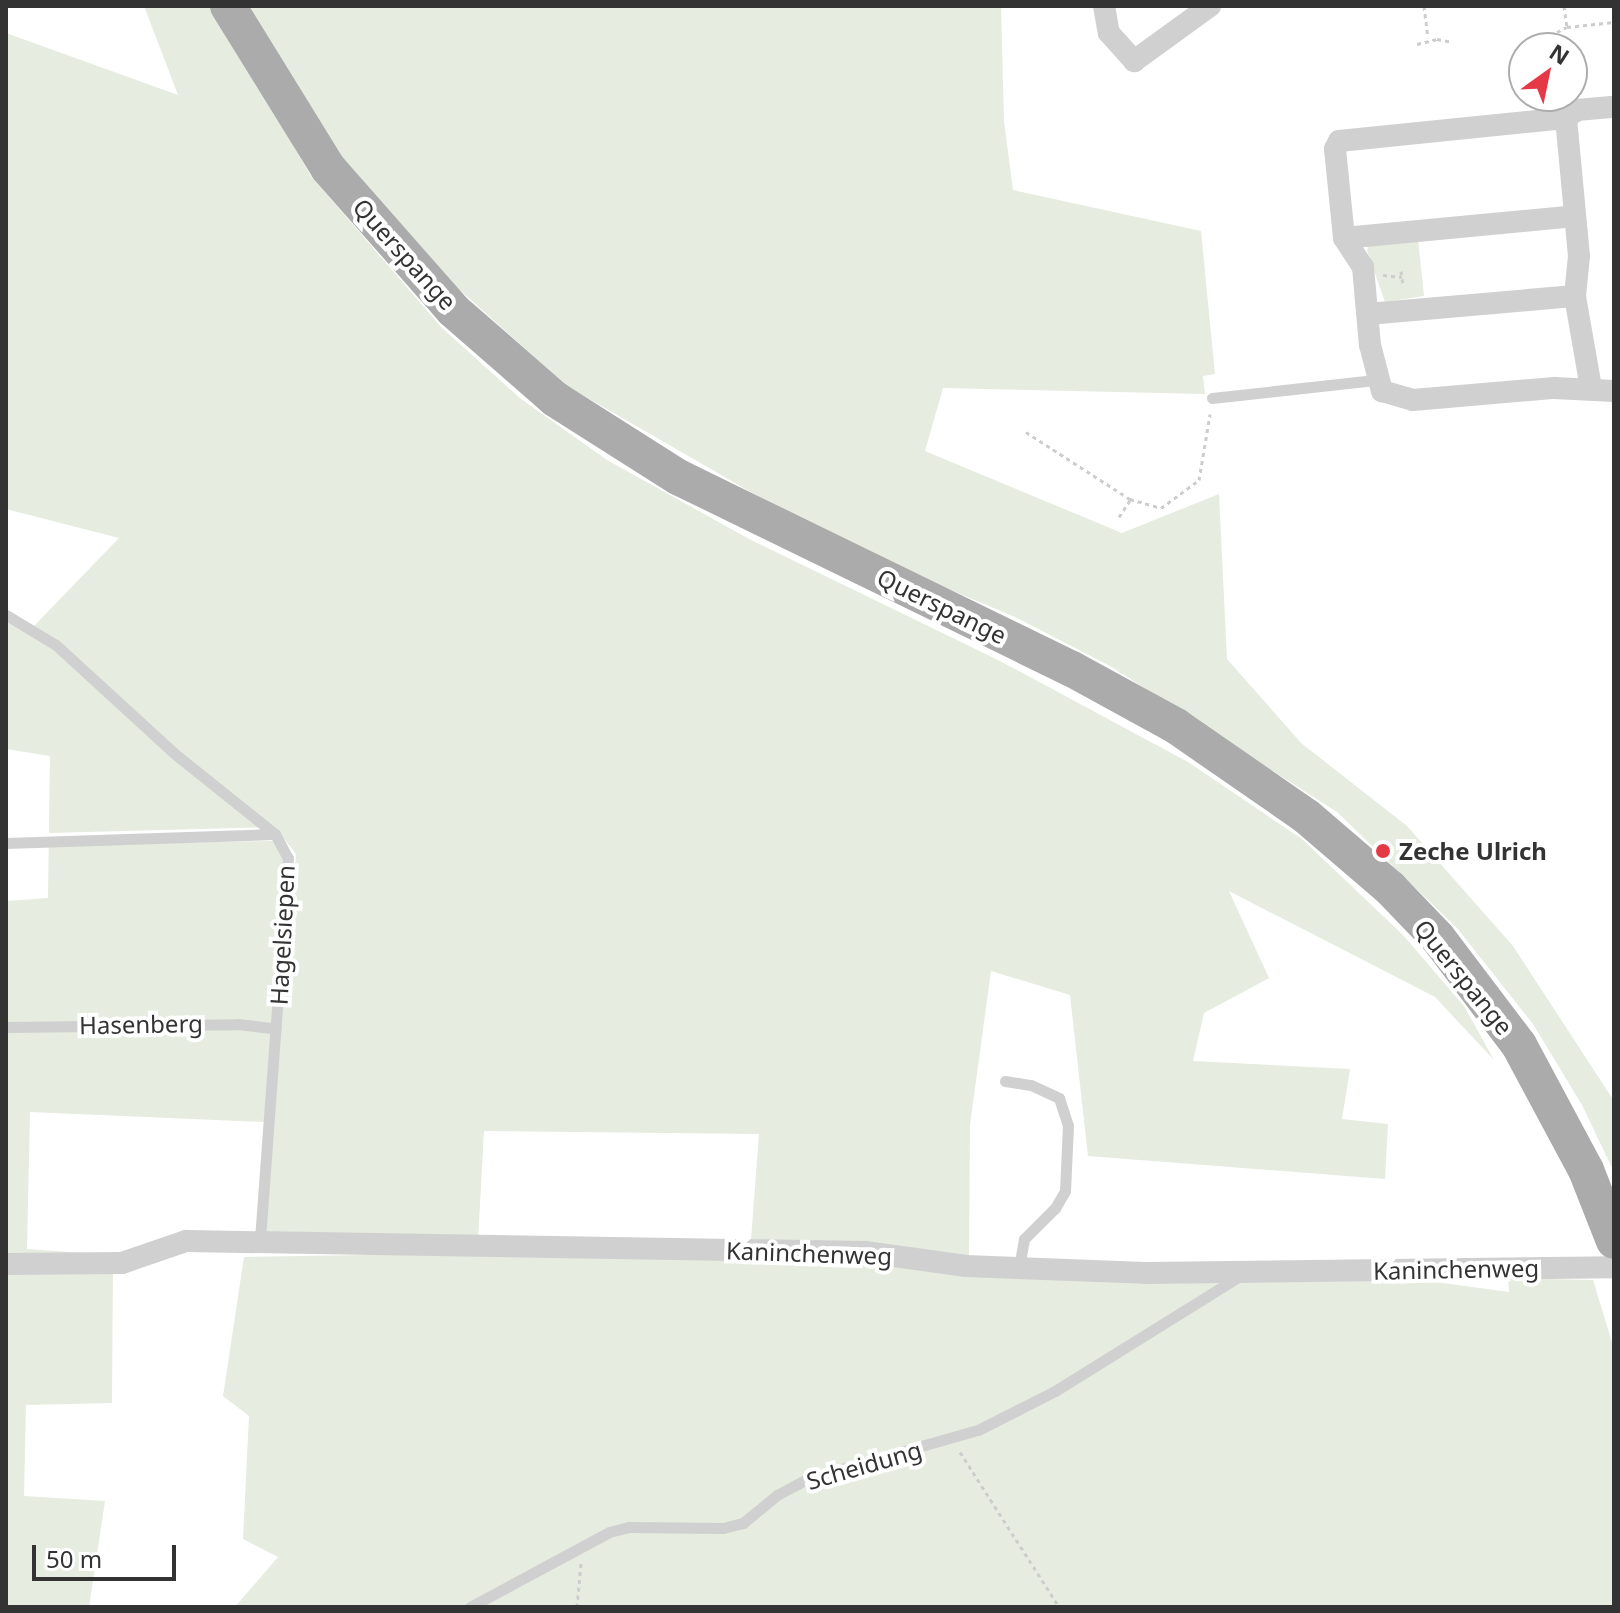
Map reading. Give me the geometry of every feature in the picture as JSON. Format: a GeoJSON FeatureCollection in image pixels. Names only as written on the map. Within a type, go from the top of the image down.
{"type":"FeatureCollection","features":[{"type":"Feature","properties":{"kind":"main road","name":"Querspange"},"geometry":{"type":"LineString","coordinates":[[228,6],[328,168],[453,310],[555,399],[678,477],[1072,669],[1176,726],[1306,816],[1390,888],[1438,938],[1519,1045],[1605,1202],[1614,1241]]}},
{"type":"Feature","properties":{"kind":"street"},"geometry":{"type":"LineString","coordinates":[[1104,6],[1109,33],[1134,61],[1210,6]]}},
{"type":"Feature","properties":{"kind":"street"},"geometry":{"type":"LineString","coordinates":[[1614,107],[1577,110],[1566,118],[1339,141],[1335,149],[1344,238],[1363,267],[1375,380],[1382,391],[1413,400],[1591,388],[1614,391]]}},
{"type":"Feature","properties":{"kind":"street"},"geometry":{"type":"LineString","coordinates":[[1566,118],[1575,216],[1575,296],[1591,388]]}},
{"type":"Feature","properties":{"kind":"street"},"geometry":{"type":"LineString","coordinates":[[1344,238],[1575,216]]}},
{"type":"Feature","properties":{"kind":"street"},"geometry":{"type":"LineString","coordinates":[[1368,314],[1575,296]]}},
{"type":"Feature","properties":{"kind":"street","name":"Kaninchenweg"},"geometry":{"type":"LineString","coordinates":[[6,1264],[122,1263],[186,1241],[865,1252],[1019,1268],[1245,1272],[1614,1267]]}},
{"type":"Feature","properties":{"kind":"lane"},"geometry":{"type":"LineString","coordinates":[[1212,398],[1375,380]]}},
{"type":"Feature","properties":{"kind":"lane","name":"Hagelsiepen"},"geometry":{"type":"LineString","coordinates":[[6,615],[56,645],[175,754],[275,834],[290,871],[260,1242]]}},
{"type":"Feature","properties":{"kind":"lane"},"geometry":{"type":"LineString","coordinates":[[6,843],[275,834]]}},
{"type":"Feature","properties":{"kind":"lane","name":"Hasenberg"},"geometry":{"type":"LineString","coordinates":[[6,1027],[238,1024],[276,1029]]}},
{"type":"Feature","properties":{"kind":"lane"},"geometry":{"type":"LineString","coordinates":[[1005,1081],[1031,1085],[1059,1098],[1068,1125],[1065,1191],[1055,1208],[1024,1239],[1019,1268]]}},
{"type":"Feature","properties":{"kind":"lane","name":"Scheidung"},"geometry":{"type":"LineString","coordinates":[[470,1607],[583,1547],[629,1527],[723,1528],[743,1523],[777,1495],[809,1478],[951,1439],[1055,1391],[1245,1272]]}},
{"type":"Feature","properties":{"kind":"path"},"geometry":{"type":"LineString","coordinates":[[1424,6],[1428,40]]}},
{"type":"Feature","properties":{"kind":"path"},"geometry":{"type":"LineString","coordinates":[[1564,6],[1567,27]]}},
{"type":"Feature","properties":{"kind":"path"},"geometry":{"type":"LineString","coordinates":[[1557,32],[1567,27],[1614,22]]}},
{"type":"Feature","properties":{"kind":"path"},"geometry":{"type":"LineString","coordinates":[[1417,44],[1428,40],[1453,42]]}},
{"type":"Feature","properties":{"kind":"path"},"geometry":{"type":"LineString","coordinates":[[1401,271],[1403,285]]}},
{"type":"Feature","properties":{"kind":"path"},"geometry":{"type":"LineString","coordinates":[[1026,432],[1130,499],[1161,508],[1196,487],[1212,398]]}},
{"type":"Feature","properties":{"kind":"path"},"geometry":{"type":"LineString","coordinates":[[1119,517],[1130,499]]}},
{"type":"Feature","properties":{"kind":"path"},"geometry":{"type":"LineString","coordinates":[[951,1439],[1059,1607]]}},
{"type":"Feature","properties":{"kind":"path"},"geometry":{"type":"LineString","coordinates":[[577,1607],[583,1547]]}},
{"type":"Feature","properties":{"kind":"shaded area"},"geometry":{"type":"Polygon","coordinates":[[[144,6],[213,6],[311,176],[442,328],[521,399],[607,460],[751,540],[1000,661],[1188,762],[1302,839],[1403,935],[1464,1006],[1494,1060],[1435,997],[1229,891],[1269,978],[1204,1013],[1193,1061],[1350,1069],[1342,1119],[1388,1124],[1385,1179],[1088,1156],[1070,995],[991,971],[970,1125],[969,1259],[751,1240],[759,1134],[484,1131],[478,1240],[262,1236],[296,854],[275,827],[49,833],[49,845],[275,841],[283,861],[264,1122],[30,1112],[27,1249],[113,1255],[112,1403],[26,1405],[24,1496],[105,1501],[89,1607],[6,1607],[6,901],[48,898],[50,756],[6,749],[6,622],[94,673],[33,627],[119,538],[6,509],[6,33],[178,95],[144,6]]]}},
{"type":"Feature","properties":{"kind":"shaded area"},"geometry":{"type":"Polygon","coordinates":[[[243,6],[1001,6],[1004,121],[1013,190],[1201,231],[1215,374],[1203,376],[1205,394],[943,388],[925,451],[1122,533],[1219,494],[1227,659],[1301,743],[1407,826],[1513,946],[1614,1101],[1614,1172],[1582,1105],[1533,1024],[1457,928],[1337,812],[1110,666],[1015,617],[839,543],[567,386],[404,240],[336,158],[243,6]]]}},
{"type":"Feature","properties":{"kind":"shaded area"},"geometry":{"type":"Polygon","coordinates":[[[1372,239],[1418,239],[1424,296],[1385,302],[1367,250],[1372,239]]]}},
{"type":"Feature","properties":{"kind":"shaded area"},"geometry":{"type":"Polygon","coordinates":[[[566,1252],[1421,1280],[1509,1292],[1508,1278],[1593,1280],[1614,1349],[1614,1607],[235,1607],[278,1557],[243,1539],[249,1416],[223,1396],[244,1257],[566,1252]]]}},
{"type":"Feature","properties":{"kind":"place","name":"Zeche Ulrich"},"geometry":{"type":"Point","coordinates":[1383,851]}}]}
